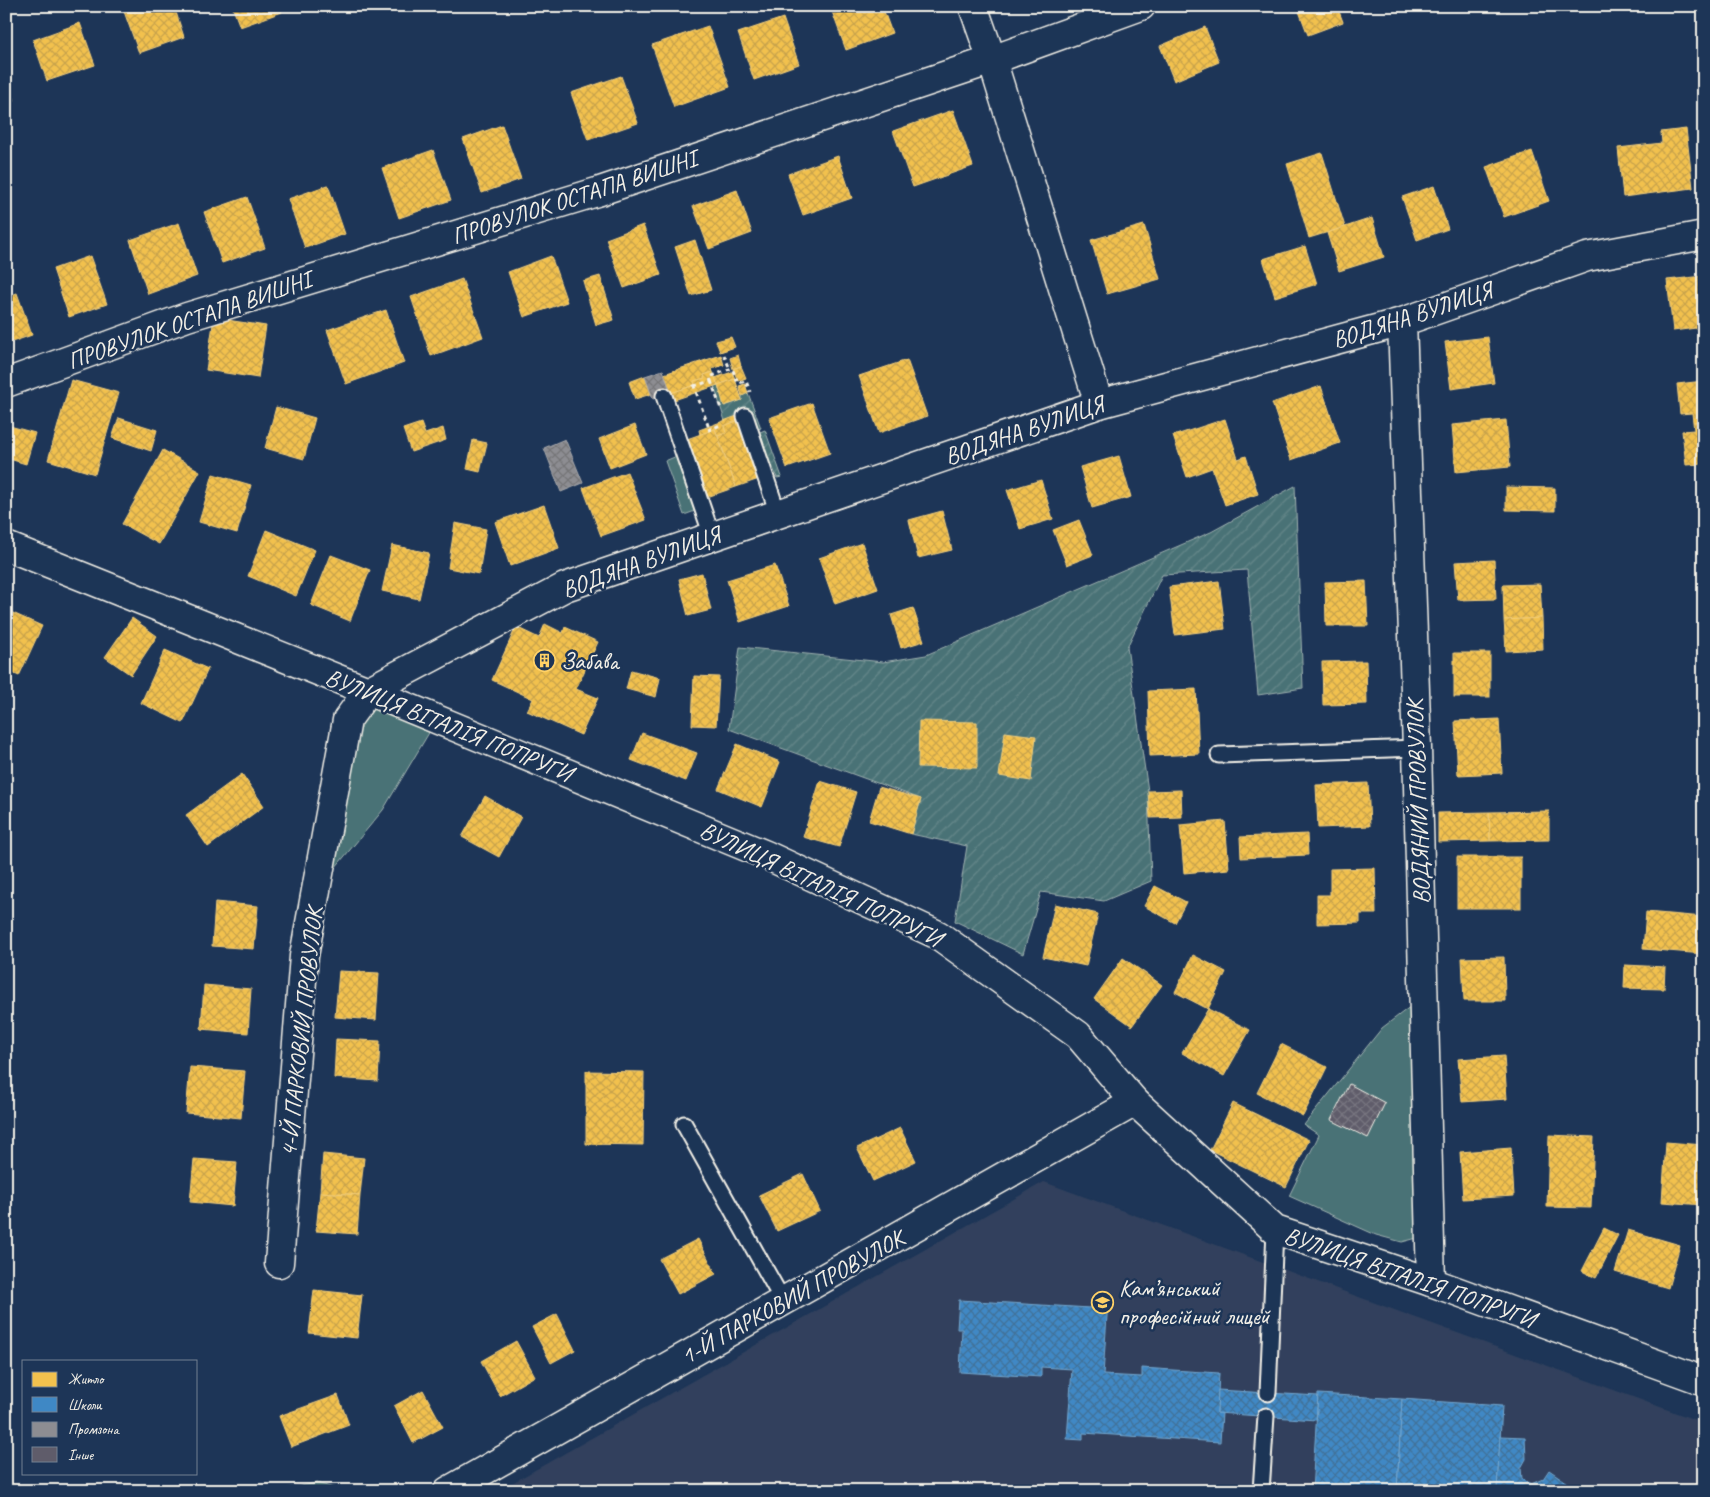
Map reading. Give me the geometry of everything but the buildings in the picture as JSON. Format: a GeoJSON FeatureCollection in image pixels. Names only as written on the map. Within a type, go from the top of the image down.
{"type":"FeatureCollection","features":[{"type":"Feature","properties":{"kind":"street"},"geometry":{"type":"LineString","coordinates":[[973,6],[992,60],[1099,404]]}},
{"type":"Feature","properties":{"kind":"street","name":"ПРОВУЛОК ОСТАПА ВИШНІ"},"geometry":{"type":"LineString","coordinates":[[6,383],[187,317],[600,191],[992,60],[1141,6]]}},
{"type":"Feature","properties":{"kind":"street","name":"ВОДЯНА ВУЛИЦЯ"},"geometry":{"type":"LineString","coordinates":[[368,691],[565,587],[712,536],[1099,404],[1402,322],[1586,257],[1704,235]]}},
{"type":"Feature","properties":{"kind":"street","name":"ВОДЯНИЙ ПРОВУЛОК"},"geometry":{"type":"LineString","coordinates":[[1402,322],[1417,748],[1431,1282]]}},
{"type":"Feature","properties":{"kind":"street","name":"ВУЛИЦЯ ВІТАЛІЯ ПОПРУГИ"},"geometry":{"type":"LineString","coordinates":[[6,546],[368,691],[766,855],[938,935],[1078,1035],[1135,1102],[1274,1230],[1431,1282],[1704,1381]]}},
{"type":"Feature","properties":{"kind":"street","name":"4-Й ПАРКОВИЙ ПРОВУЛОК"},"geometry":{"type":"LineString","coordinates":[[279,1263],[304,956],[347,720],[368,691]]}},
{"type":"Feature","properties":{"kind":"street","name":"1-Й ПАРКОВИЙ ПРОВУЛОК"},"geometry":{"type":"LineString","coordinates":[[448,1491],[1135,1102]]}},
{"type":"Feature","properties":{"kind":"lane"},"geometry":{"type":"LineString","coordinates":[[664,396],[712,536]]}},
{"type":"Feature","properties":{"kind":"lane"},"geometry":{"type":"LineString","coordinates":[[745,416],[778,514]]}},
{"type":"Feature","properties":{"kind":"lane"},"geometry":{"type":"LineString","coordinates":[[1219,755],[1417,748]]}},
{"type":"Feature","properties":{"kind":"lane"},"geometry":{"type":"LineString","coordinates":[[684,1124],[783,1301]]}},
{"type":"Feature","properties":{"kind":"lane"},"geometry":{"type":"LineString","coordinates":[[1268,1393],[1274,1230]]}},
{"type":"Feature","properties":{"kind":"lane"},"geometry":{"type":"LineString","coordinates":[[1261,1491],[1266,1416]]}},
{"type":"Feature","properties":{"kind":"path"},"geometry":{"type":"LineString","coordinates":[[724,355],[738,383],[746,381],[751,396]]}},
{"type":"Feature","properties":{"kind":"path"},"geometry":{"type":"LineString","coordinates":[[726,423],[710,377],[730,369]]}},
{"type":"Feature","properties":{"kind":"path"},"geometry":{"type":"LineString","coordinates":[[694,386],[711,381]]}},
{"type":"Feature","properties":{"kind":"path"},"geometry":{"type":"LineString","coordinates":[[679,439],[745,416]]}},
{"type":"Feature","properties":{"kind":"shaded area","name":"Кам’янський професійний лицей"},"geometry":{"type":"Polygon","coordinates":[[[1044,1182],[1704,1423],[1704,1491],[498,1491],[1044,1182]]]}},
{"type":"Feature","properties":{"kind":"green space"},"geometry":{"type":"Polygon","coordinates":[[[718,385],[725,406],[742,400],[742,396],[748,393],[761,428],[750,432],[744,414],[725,421],[714,386],[718,385]]]}},
{"type":"Feature","properties":{"kind":"green space"},"geometry":{"type":"Polygon","coordinates":[[[765,430],[782,477],[777,478],[772,465],[763,468],[752,435],[765,430]]]}},
{"type":"Feature","properties":{"kind":"green space"},"geometry":{"type":"Polygon","coordinates":[[[677,456],[695,511],[684,515],[665,461],[677,456]]]}},
{"type":"Feature","properties":{"kind":"green space"},"geometry":{"type":"Polygon","coordinates":[[[1295,486],[1303,688],[1258,695],[1247,570],[1162,575],[1127,647],[1148,791],[1151,881],[1104,901],[1041,892],[1023,954],[955,921],[967,846],[911,834],[921,799],[729,729],[740,647],[883,662],[926,655],[1211,532],[1295,486]]]}},
{"type":"Feature","properties":{"kind":"green space"},"geometry":{"type":"Polygon","coordinates":[[[371,700],[433,726],[383,810],[325,880],[356,723],[371,700]]]}},
{"type":"Feature","properties":{"kind":"green space"},"geometry":{"type":"Polygon","coordinates":[[[1415,1003],[1421,1237],[1402,1242],[1376,1235],[1289,1196],[1319,1135],[1304,1125],[1382,1028],[1415,1003]]]}},
{"type":"Feature","properties":{"kind":"green space"},"geometry":{"type":"Polygon","coordinates":[[[317,1483],[344,1491],[274,1491],[317,1483]]]}},
{"type":"Feature","properties":{"kind":"place","name":"Забава"},"geometry":{"type":"Point","coordinates":[545,661]}},
{"type":"Feature","properties":{"kind":"place","name":"Кам’янський професійний лицей"},"geometry":{"type":"Point","coordinates":[1103,1302]}}]}
